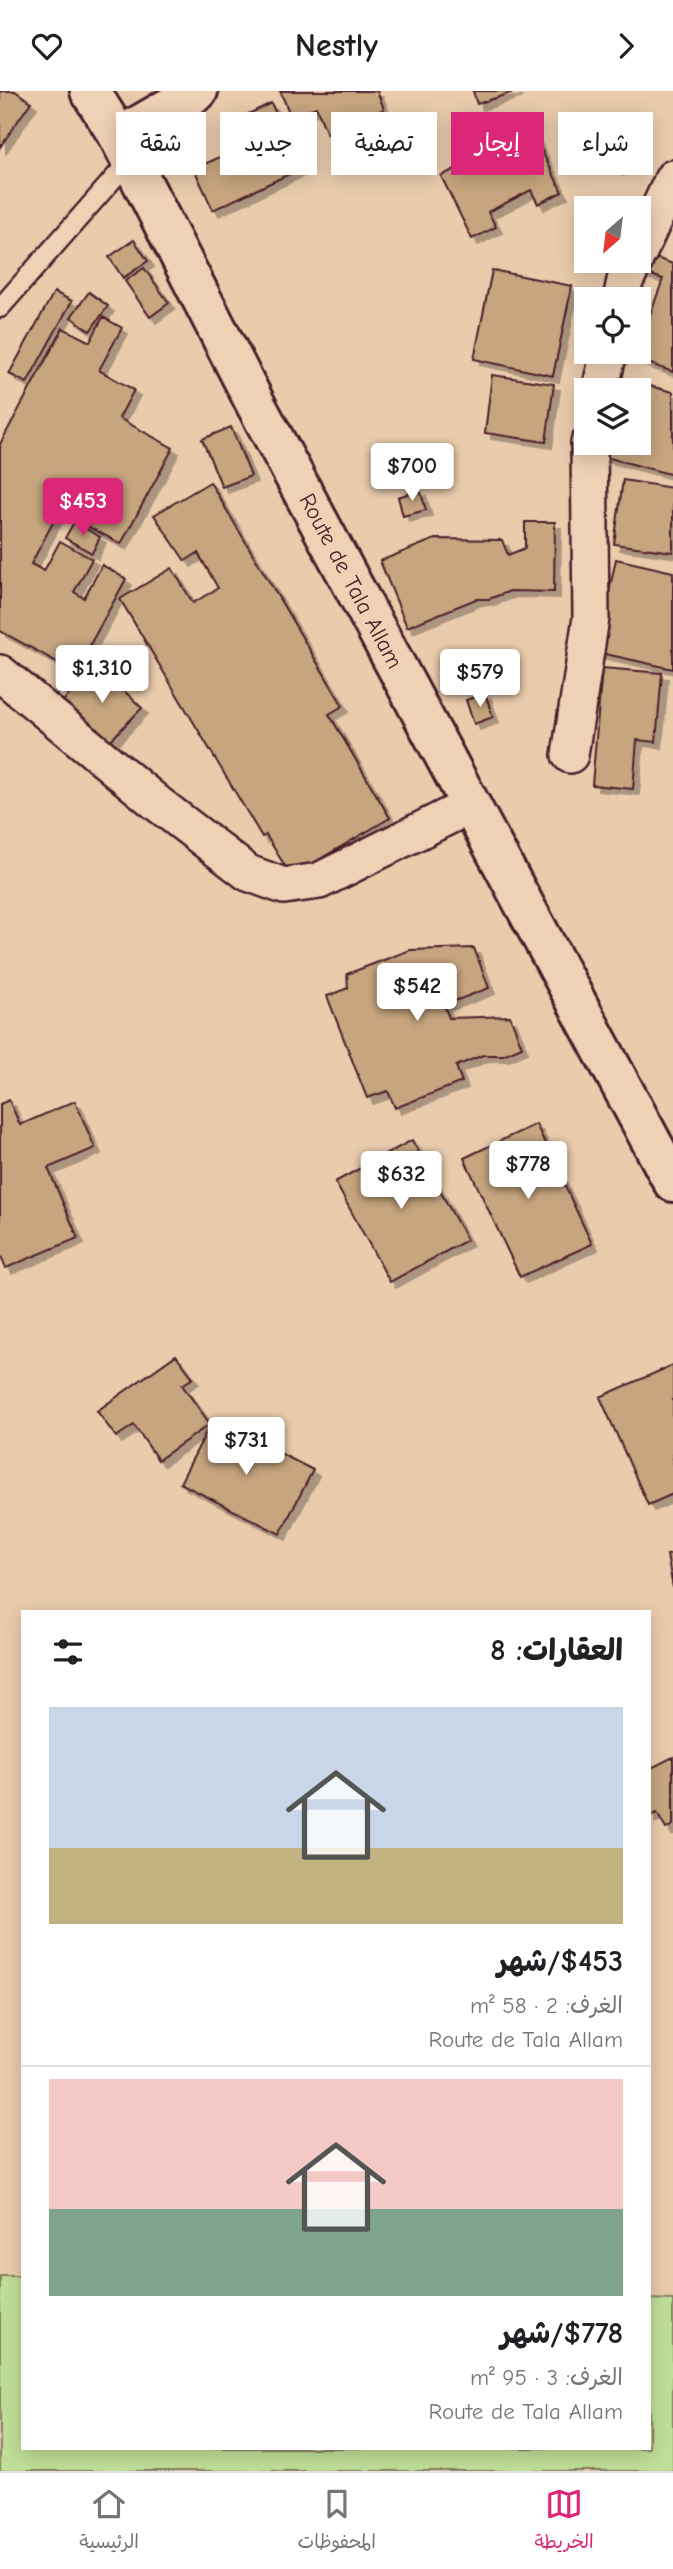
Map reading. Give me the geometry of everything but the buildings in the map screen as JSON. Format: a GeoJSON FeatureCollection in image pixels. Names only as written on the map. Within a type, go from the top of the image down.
{"type":"FeatureCollection","features":[{"type":"Feature","properties":{"kind":"main road","name":"Route de Tala Allam"},"geometry":{"type":"LineString","coordinates":[[90,91],[116,133]]}},
{"type":"Feature","properties":{"kind":"main road"},"geometry":{"type":"LineString","coordinates":[[171,112],[198,91]]}},
{"type":"Feature","properties":{"kind":"main road","name":"Route de Tala Allam"},"geometry":{"type":"LineString","coordinates":[[139,175],[255,403],[673,1182]]}},
{"type":"Feature","properties":{"kind":"street"},"geometry":{"type":"LineString","coordinates":[[651,226],[673,179]]}},
{"type":"Feature","properties":{"kind":"street"},"geometry":{"type":"LineString","coordinates":[[570,755],[592,618],[589,455]]}},
{"type":"Feature","properties":{"kind":"street"},"geometry":{"type":"LineString","coordinates":[[0,673],[157,803],[248,873],[284,886],[319,881],[471,805]]}},
{"type":"Feature","properties":{"kind":"lane"},"geometry":{"type":"LineString","coordinates":[[0,308],[116,160]]}},
{"type":"Feature","properties":{"kind":"green space"},"geometry":{"type":"Polygon","coordinates":[[[0,2276],[21,2276],[21,2450],[651,2450],[651,2299],[673,2300],[673,2471],[0,2471],[0,2276]]]}}]}
